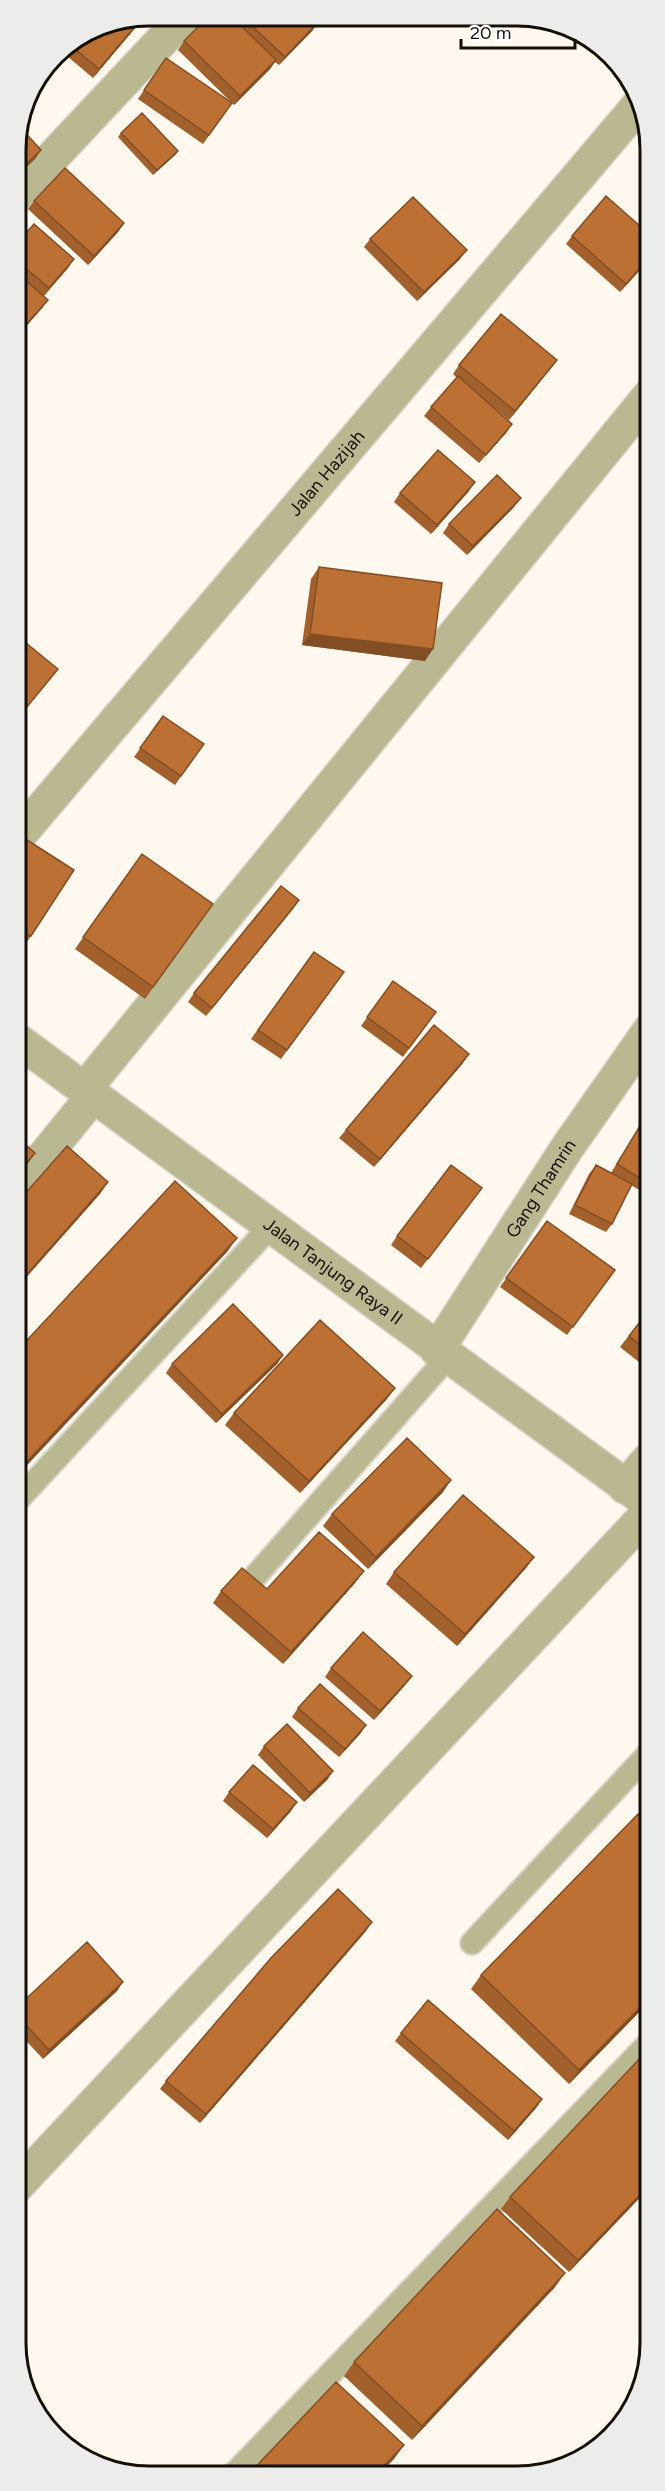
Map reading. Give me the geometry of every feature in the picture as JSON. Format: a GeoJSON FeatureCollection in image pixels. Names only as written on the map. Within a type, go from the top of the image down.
{"type":"FeatureCollection","features":[{"type":"Feature","properties":{"kind":"street"},"geometry":{"type":"LineString","coordinates":[[26,185],[176,26]]}},
{"type":"Feature","properties":{"kind":"street","name":"Jalan Hazijah"},"geometry":{"type":"LineString","coordinates":[[26,827],[634,111]]}},
{"type":"Feature","properties":{"kind":"street"},"geometry":{"type":"LineString","coordinates":[[26,1177],[88,1093],[640,407]]}},
{"type":"Feature","properties":{"kind":"street","name":"Gang Thamrin"},"geometry":{"type":"LineString","coordinates":[[442,1354],[567,1148],[640,1044]]}},
{"type":"Feature","properties":{"kind":"street","name":"Jalan Tanjung Raya II"},"geometry":{"type":"LineString","coordinates":[[26,1047],[637,1495]]}},
{"type":"Feature","properties":{"kind":"street"},"geometry":{"type":"LineString","coordinates":[[26,2176],[639,1522]]}},
{"type":"Feature","properties":{"kind":"lane"},"geometry":{"type":"LineString","coordinates":[[26,1491],[270,1227]]}},
{"type":"Feature","properties":{"kind":"lane"},"geometry":{"type":"LineString","coordinates":[[252,1580],[442,1354]]}},
{"type":"Feature","properties":{"kind":"lane"},"geometry":{"type":"LineString","coordinates":[[472,1943],[639,1764]]}},
{"type":"Feature","properties":{"kind":"lane"},"geometry":{"type":"LineString","coordinates":[[242,2466],[639,2053]]}},
{"type":"Feature","properties":{"kind":"building"},"geometry":{"type":"Polygon","coordinates":[[[199,26],[241,26],[276,60],[240,96],[184,41],[199,26]]]}},
{"type":"Feature","properties":{"kind":"building"},"geometry":{"type":"Polygon","coordinates":[[[252,26],[314,26],[285,57],[252,26]]]}},
{"type":"Feature","properties":{"kind":"building"},"geometry":{"type":"Polygon","coordinates":[[[135,27],[99,69],[76,49],[101,35],[135,27]]]}},
{"type":"Feature","properties":{"kind":"building"},"geometry":{"type":"Polygon","coordinates":[[[166,58],[232,103],[209,135],[144,90],[166,58]]]}},
{"type":"Feature","properties":{"kind":"building"},"geometry":{"type":"Polygon","coordinates":[[[142,113],[178,151],[157,170],[121,133],[142,113]]]}},
{"type":"Feature","properties":{"kind":"building"},"geometry":{"type":"Polygon","coordinates":[[[27,134],[41,150],[26,164],[27,134]]]}},
{"type":"Feature","properties":{"kind":"building"},"geometry":{"type":"Polygon","coordinates":[[[65,168],[124,223],[94,256],[34,201],[65,168]]]}},
{"type":"Feature","properties":{"kind":"building"},"geometry":{"type":"Polygon","coordinates":[[[606,196],[640,226],[640,268],[626,284],[572,236],[606,196]]]}},
{"type":"Feature","properties":{"kind":"building"},"geometry":{"type":"Polygon","coordinates":[[[413,197],[467,250],[424,292],[370,239],[413,197]]]}},
{"type":"Feature","properties":{"kind":"building"},"geometry":{"type":"Polygon","coordinates":[[[34,224],[74,259],[49,288],[26,268],[26,233],[34,224]]]}},
{"type":"Feature","properties":{"kind":"building"},"geometry":{"type":"Polygon","coordinates":[[[26,281],[48,300],[26,325],[26,281]]]}},
{"type":"Feature","properties":{"kind":"building"},"geometry":{"type":"Polygon","coordinates":[[[501,314],[557,360],[515,411],[459,365],[501,314]]]}},
{"type":"Feature","properties":{"kind":"building"},"geometry":{"type":"Polygon","coordinates":[[[458,376],[512,424],[486,455],[431,407],[458,376]]]}},
{"type":"Feature","properties":{"kind":"building"},"geometry":{"type":"Polygon","coordinates":[[[438,450],[475,482],[437,525],[400,493],[438,450]]]}},
{"type":"Feature","properties":{"kind":"building"},"geometry":{"type":"Polygon","coordinates":[[[497,475],[521,498],[473,546],[449,524],[497,475]]]}},
{"type":"Feature","properties":{"kind":"building"},"geometry":{"type":"Polygon","coordinates":[[[319,567],[442,583],[433,649],[310,634],[319,567]]]}},
{"type":"Feature","properties":{"kind":"building"},"geometry":{"type":"Polygon","coordinates":[[[26,643],[58,669],[26,708],[26,643]]]}},
{"type":"Feature","properties":{"kind":"building"},"geometry":{"type":"Polygon","coordinates":[[[163,716],[204,744],[181,776],[140,748],[163,716]]]}},
{"type":"Feature","properties":{"kind":"building"},"geometry":{"type":"Polygon","coordinates":[[[26,839],[74,870],[31,936],[26,933],[26,839]]]}},
{"type":"Feature","properties":{"kind":"building"},"geometry":{"type":"Polygon","coordinates":[[[142,854],[213,904],[153,987],[83,937],[142,854]]]}},
{"type":"Feature","properties":{"kind":"building"},"geometry":{"type":"Polygon","coordinates":[[[281,886],[299,900],[212,1008],[194,993],[281,886]]]}},
{"type":"Feature","properties":{"kind":"building"},"geometry":{"type":"Polygon","coordinates":[[[314,952],[344,972],[287,1050],[258,1030],[314,952]]]}},
{"type":"Feature","properties":{"kind":"building"},"geometry":{"type":"Polygon","coordinates":[[[393,981],[436,1012],[409,1048],[367,1017],[393,981]]]}},
{"type":"Feature","properties":{"kind":"building"},"geometry":{"type":"Polygon","coordinates":[[[434,1025],[469,1054],[380,1159],[346,1130],[434,1025]]]}},
{"type":"Feature","properties":{"kind":"building"},"geometry":{"type":"Polygon","coordinates":[[[640,1127],[640,1178],[617,1164],[640,1127]]]}},
{"type":"Feature","properties":{"kind":"building"},"geometry":{"type":"Polygon","coordinates":[[[26,1145],[35,1153],[26,1163],[26,1145]]]}},
{"type":"Feature","properties":{"kind":"building"},"geometry":{"type":"Polygon","coordinates":[[[67,1146],[108,1182],[26,1276],[26,1193],[67,1146]]]}},
{"type":"Feature","properties":{"kind":"building"},"geometry":{"type":"Polygon","coordinates":[[[451,1165],[482,1188],[428,1259],[397,1236],[451,1165]]]}},
{"type":"Feature","properties":{"kind":"building"},"geometry":{"type":"Polygon","coordinates":[[[596,1165],[632,1184],[612,1224],[575,1205],[596,1165]]]}},
{"type":"Feature","properties":{"kind":"building"},"geometry":{"type":"Polygon","coordinates":[[[175,1181],[237,1238],[26,1462],[26,1341],[175,1181]]]}},
{"type":"Feature","properties":{"kind":"building"},"geometry":{"type":"Polygon","coordinates":[[[547,1221],[615,1270],[573,1327],[506,1278],[547,1221]]]}},
{"type":"Feature","properties":{"kind":"building"},"geometry":{"type":"Polygon","coordinates":[[[233,1304],[283,1355],[222,1414],[172,1364],[233,1304]]]}},
{"type":"Feature","properties":{"kind":"building"},"geometry":{"type":"Polygon","coordinates":[[[320,1320],[395,1388],[309,1481],[234,1413],[320,1320]]]}},
{"type":"Feature","properties":{"kind":"building"},"geometry":{"type":"Polygon","coordinates":[[[639,1322],[639,1344],[629,1336],[639,1322]]]}},
{"type":"Feature","properties":{"kind":"building"},"geometry":{"type":"Polygon","coordinates":[[[407,1438],[451,1480],[376,1557],[332,1514],[407,1438]]]}},
{"type":"Feature","properties":{"kind":"building"},"geometry":{"type":"Polygon","coordinates":[[[463,1495],[534,1557],[465,1634],[394,1572],[463,1495]]]}},
{"type":"Feature","properties":{"kind":"building"},"geometry":{"type":"Polygon","coordinates":[[[319,1532],[364,1571],[291,1652],[221,1591],[242,1568],[267,1589],[319,1532]]]}},
{"type":"Feature","properties":{"kind":"building"},"geometry":{"type":"Polygon","coordinates":[[[363,1632],[412,1676],[380,1711],[331,1668],[363,1632]]]}},
{"type":"Feature","properties":{"kind":"building"},"geometry":{"type":"Polygon","coordinates":[[[320,1684],[366,1725],[345,1749],[298,1708],[320,1684]]]}},
{"type":"Feature","properties":{"kind":"building"},"geometry":{"type":"Polygon","coordinates":[[[287,1724],[333,1771],[310,1793],[264,1746],[287,1724]]]}},
{"type":"Feature","properties":{"kind":"building"},"geometry":{"type":"Polygon","coordinates":[[[253,1765],[297,1802],[273,1829],[229,1792],[253,1765]]]}},
{"type":"Feature","properties":{"kind":"building"},"geometry":{"type":"Polygon","coordinates":[[[638,1814],[639,2008],[579,2070],[481,1975],[638,1814]]]}},
{"type":"Feature","properties":{"kind":"building"},"geometry":{"type":"Polygon","coordinates":[[[338,1889],[372,1922],[206,2114],[166,2081],[271,1958],[338,1889]]]}},
{"type":"Feature","properties":{"kind":"building"},"geometry":{"type":"Polygon","coordinates":[[[87,1942],[123,1982],[49,2050],[26,2025],[26,1999],[87,1942]]]}},
{"type":"Feature","properties":{"kind":"building"},"geometry":{"type":"Polygon","coordinates":[[[428,2000],[542,2099],[514,2131],[401,2033],[428,2000]]]}},
{"type":"Feature","properties":{"kind":"building"},"geometry":{"type":"Polygon","coordinates":[[[639,2059],[639,2196],[578,2260],[510,2197],[639,2059]]]}},
{"type":"Feature","properties":{"kind":"building"},"geometry":{"type":"Polygon","coordinates":[[[497,2209],[565,2273],[422,2426],[354,2362],[497,2209]]]}},
{"type":"Feature","properties":{"kind":"building"},"geometry":{"type":"Polygon","coordinates":[[[336,2382],[404,2445],[384,2466],[257,2466],[336,2382]]]}}]}
